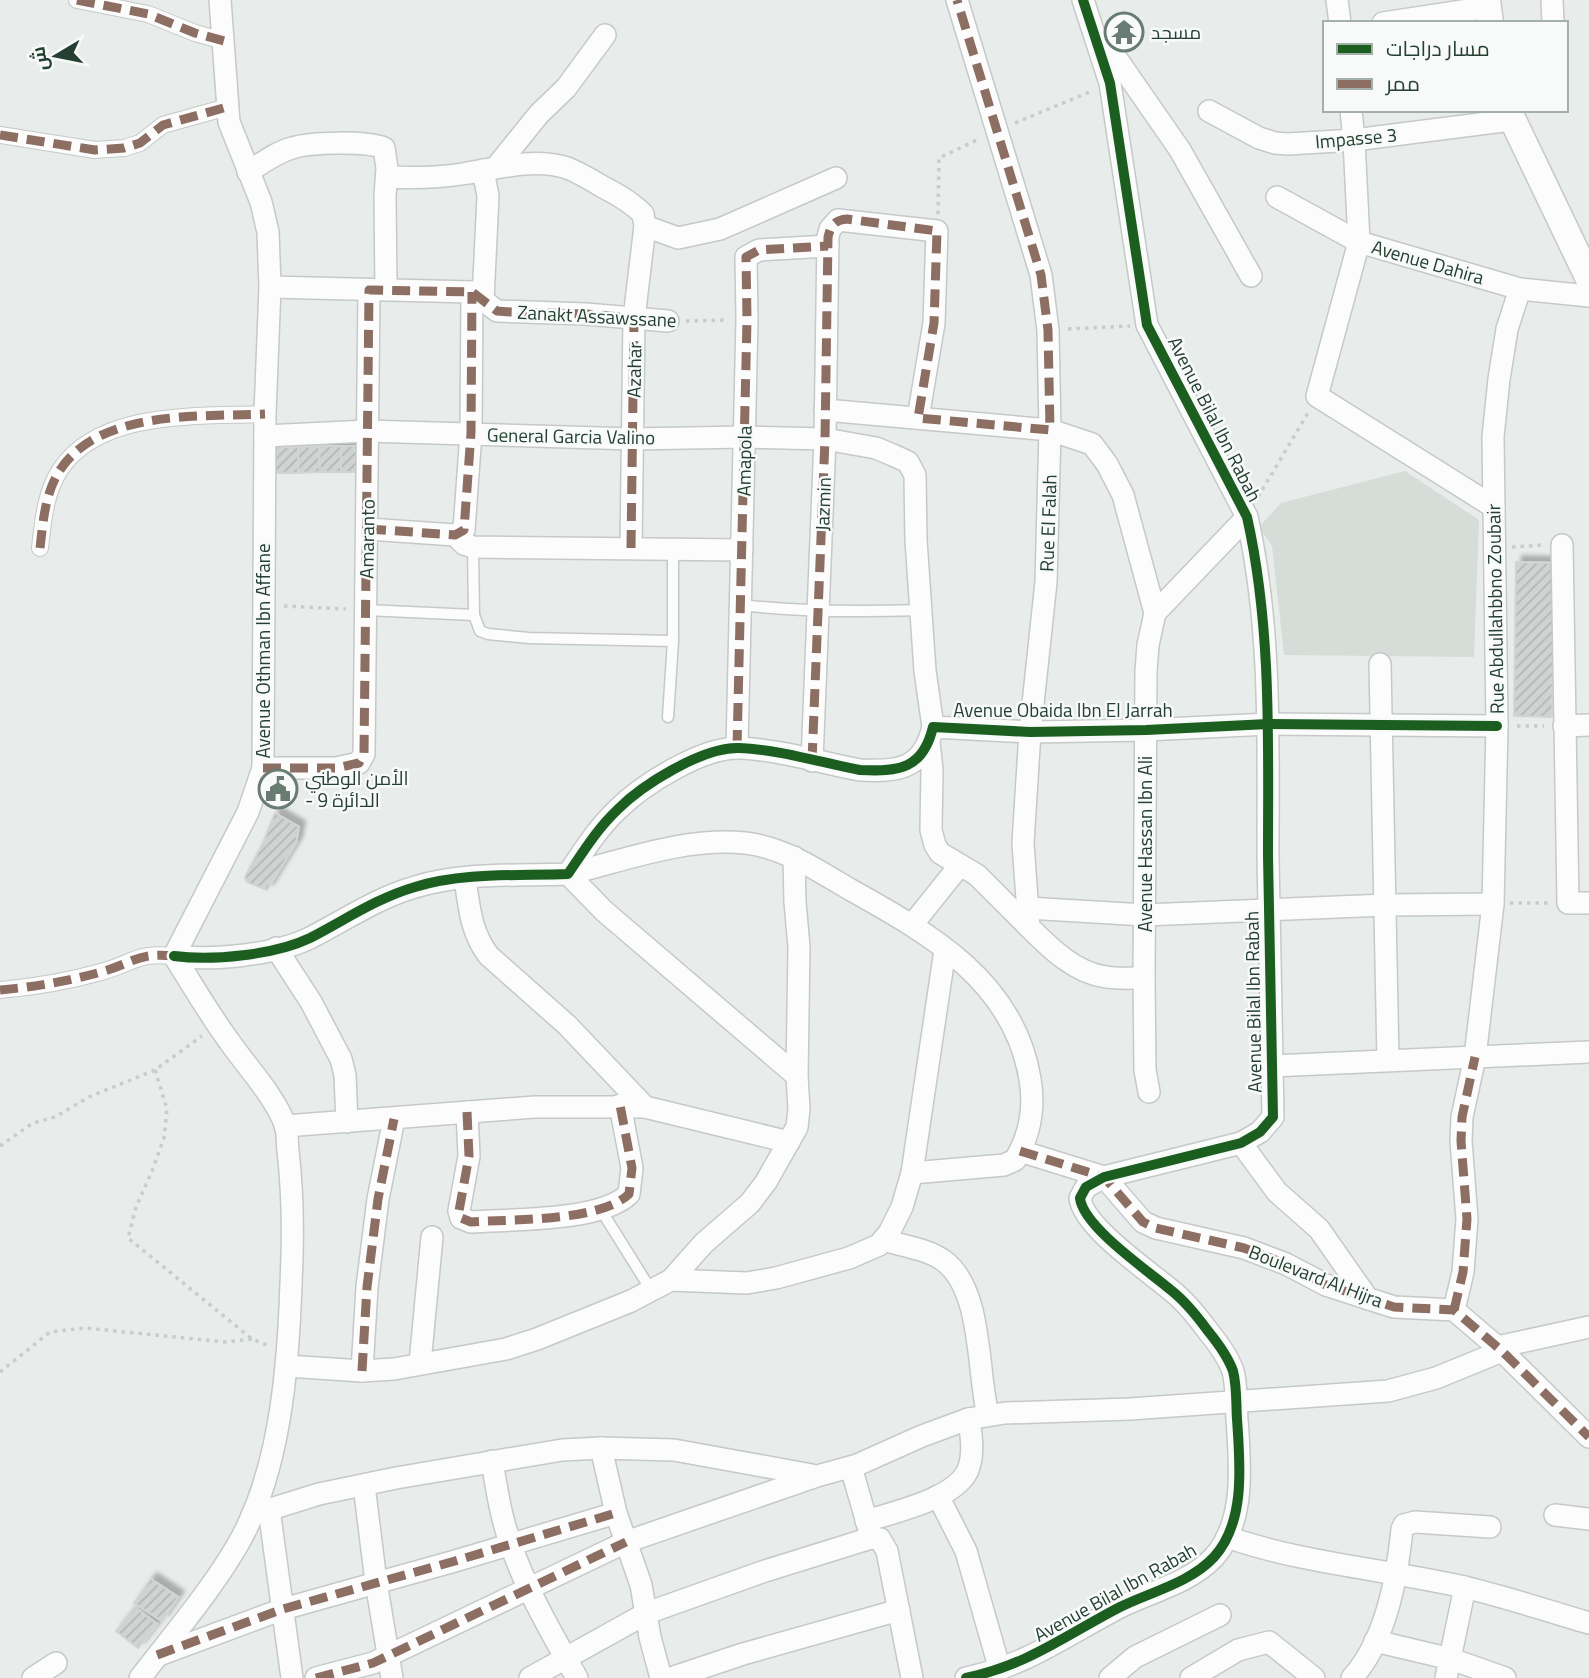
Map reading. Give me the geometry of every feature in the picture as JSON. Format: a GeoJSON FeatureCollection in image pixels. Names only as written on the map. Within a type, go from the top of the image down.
{"type":"FeatureCollection","features":[{"type":"Feature","properties":{"kind":"street"},"geometry":{"type":"LineString","coordinates":[[77,0],[148,14],[195,33],[224,41]]}},
{"type":"Feature","properties":{"kind":"street","name":"Avenue Othman Ibn Affane"},"geometry":{"type":"LineString","coordinates":[[174,956],[248,812],[263,768],[265,414],[270,287],[268,232],[261,202],[234,138],[227,107],[219,0]]}},
{"type":"Feature","properties":{"kind":"street","name":"Rue El Falah"},"geometry":{"type":"LineString","coordinates":[[957,0],[1041,275],[1048,330],[1050,430],[1046,582],[1030,732],[1023,843],[1028,917]]}},
{"type":"Feature","properties":{"kind":"street","name":"Avenue Bilal Ibn Rabah"},"geometry":{"type":"LineString","coordinates":[[967,1678],[1000,1670],[1058,1644],[1123,1606],[1192,1573],[1215,1556],[1227,1537],[1237,1507],[1240,1460],[1233,1371],[1207,1330],[1172,1291],[1131,1260],[1105,1234],[1080,1198],[1086,1187],[1104,1177],[1241,1143],[1260,1132],[1273,1117],[1268,724],[1254,551],[1247,517],[1147,325],[1110,83],[1094,26],[1083,0]]}},
{"type":"Feature","properties":{"kind":"street"},"geometry":{"type":"LineString","coordinates":[[1337,0],[1340,21]]}},
{"type":"Feature","properties":{"kind":"street"},"geometry":{"type":"LineString","coordinates":[[1552,0],[1553,21]]}},
{"type":"Feature","properties":{"kind":"street"},"geometry":{"type":"LineString","coordinates":[[1399,21],[1488,10]]}},
{"type":"Feature","properties":{"kind":"street"},"geometry":{"type":"LineString","coordinates":[[1094,26],[1174,141],[1251,276]]}},
{"type":"Feature","properties":{"kind":"street"},"geometry":{"type":"LineString","coordinates":[[464,541],[461,532],[465,525],[477,296],[490,168],[566,88],[605,35]]}},
{"type":"Feature","properties":{"kind":"street"},"geometry":{"type":"LineString","coordinates":[[0,135],[95,150],[124,148],[140,143],[163,125],[227,107]]}},
{"type":"Feature","properties":{"kind":"street","name":"Impasse 3"},"geometry":{"type":"LineString","coordinates":[[1209,111],[1236,127],[1275,143],[1354,140],[1509,115]]}},
{"type":"Feature","properties":{"kind":"street"},"geometry":{"type":"LineString","coordinates":[[1351,112],[1359,242],[1317,396],[1493,507]]}},
{"type":"Feature","properties":{"kind":"street"},"geometry":{"type":"LineString","coordinates":[[1509,115],[1589,279]]}},
{"type":"Feature","properties":{"kind":"street","name":"Amaranto"},"geometry":{"type":"LineString","coordinates":[[248,172],[290,148],[303,145],[372,143],[384,148],[387,177],[367,431],[364,754],[359,763],[336,768],[263,768]]}},
{"type":"Feature","properties":{"kind":"street"},"geometry":{"type":"LineString","coordinates":[[387,177],[426,177],[524,164],[565,168],[636,207],[643,214],[645,226],[678,238],[719,229],[744,220],[836,178]]}},
{"type":"Feature","properties":{"kind":"street","name":"Avenue Dahira"},"geometry":{"type":"LineString","coordinates":[[1277,197],[1359,242],[1520,289],[1589,296]]}},
{"type":"Feature","properties":{"kind":"street"},"geometry":{"type":"LineString","coordinates":[[828,246],[830,229],[838,220],[937,231],[934,323],[918,418]]}},
{"type":"Feature","properties":{"kind":"street","name":"Azahar"},"geometry":{"type":"LineString","coordinates":[[631,548],[634,318],[645,226]]}},
{"type":"Feature","properties":{"kind":"street","name":"Amapola"},"geometry":{"type":"LineString","coordinates":[[737,748],[747,320],[746,257],[759,250],[828,246]]}},
{"type":"Feature","properties":{"kind":"street","name":"Jazmin"},"geometry":{"type":"LineString","coordinates":[[812,761],[825,439],[828,246]]}},
{"type":"Feature","properties":{"kind":"street","name":"Zanakt Assawssane"},"geometry":{"type":"LineString","coordinates":[[270,287],[477,296],[497,311],[668,321]]}},
{"type":"Feature","properties":{"kind":"street","name":"Rue Abdullahbbno Zoubair"},"geometry":{"type":"LineString","coordinates":[[1454,1310],[1466,1245],[1462,1117],[1475,1056],[1493,904],[1497,726],[1493,437],[1507,329],[1520,289]]}},
{"type":"Feature","properties":{"kind":"street","name":"Avenue Hassan Ibn Ali"},"geometry":{"type":"LineString","coordinates":[[825,410],[1050,430],[1092,444],[1107,464],[1123,495],[1155,612],[1148,645],[1146,730],[1144,978],[1145,1070],[1149,1092]]}},
{"type":"Feature","properties":{"kind":"street"},"geometry":{"type":"LineString","coordinates":[[40,548],[43,520],[59,472],[74,453],[91,441],[149,420],[265,414]]}},
{"type":"Feature","properties":{"kind":"street","name":"General Garcia Valino"},"geometry":{"type":"LineString","coordinates":[[265,436],[367,431],[633,439],[825,439],[876,448],[908,462],[915,475],[921,610],[931,734],[931,830],[940,853],[977,875],[1028,917]]}},
{"type":"Feature","properties":{"kind":"street"},"geometry":{"type":"LineString","coordinates":[[1155,612],[1247,517]]}},
{"type":"Feature","properties":{"kind":"street"},"geometry":{"type":"LineString","coordinates":[[368,529],[464,541],[742,550]]}},
{"type":"Feature","properties":{"kind":"street"},"geometry":{"type":"LineString","coordinates":[[1562,545],[1564,726],[1578,903]]}},
{"type":"Feature","properties":{"kind":"street"},"geometry":{"type":"LineString","coordinates":[[1380,664],[1388,1060]]}},
{"type":"Feature","properties":{"kind":"street","name":"Avenue Obaida Ibn El Jarrah"},"geometry":{"type":"LineString","coordinates":[[931,734],[1146,730],[1268,724],[1497,726]]}},
{"type":"Feature","properties":{"kind":"street"},"geometry":{"type":"LineString","coordinates":[[1564,726],[1589,725]]}},
{"type":"Feature","properties":{"kind":"street"},"geometry":{"type":"LineString","coordinates":[[568,874],[597,832],[611,817],[646,788],[679,766],[699,757],[737,748],[860,770],[894,770],[916,761],[924,753],[931,734]]}},
{"type":"Feature","properties":{"kind":"street"},"geometry":{"type":"LineString","coordinates":[[0,990],[103,971],[138,957],[157,954],[196,959],[229,958],[276,948],[307,939],[385,896],[434,881],[568,874],[676,846],[746,843],[794,857],[912,925],[987,985],[1009,1019],[1026,1056],[1033,1100],[1030,1124],[1015,1160],[1004,1165],[912,1173]]}},
{"type":"Feature","properties":{"kind":"street"},"geometry":{"type":"LineString","coordinates":[[287,1360],[362,1371],[506,1349],[537,1339],[631,1301],[671,1280],[704,1243],[750,1203],[766,1182],[797,1127],[799,947],[794,857]]}},
{"type":"Feature","properties":{"kind":"street"},"geometry":{"type":"LineString","coordinates":[[912,925],[960,865]]}},
{"type":"Feature","properties":{"kind":"street"},"geometry":{"type":"LineString","coordinates":[[568,874],[604,911],[797,1076]]}},
{"type":"Feature","properties":{"kind":"street"},"geometry":{"type":"LineString","coordinates":[[465,878],[471,924],[489,957],[567,1025],[645,1107]]}},
{"type":"Feature","properties":{"kind":"street"},"geometry":{"type":"LineString","coordinates":[[1028,917],[1493,904]]}},
{"type":"Feature","properties":{"kind":"street"},"geometry":{"type":"LineString","coordinates":[[1028,917],[1050,947],[1088,972],[1106,977],[1144,978]]}},
{"type":"Feature","properties":{"kind":"street"},"geometry":{"type":"LineString","coordinates":[[276,948],[311,1002],[341,1059],[345,1075],[348,1122]]}},
{"type":"Feature","properties":{"kind":"street"},"geometry":{"type":"LineString","coordinates":[[671,1280],[725,1283],[776,1278],[866,1253],[883,1240],[902,1207],[912,1173],[945,950]]}},
{"type":"Feature","properties":{"kind":"street"},"geometry":{"type":"LineString","coordinates":[[174,956],[269,1097],[285,1126],[293,1221],[287,1360],[278,1426],[266,1473],[261,1512],[283,1609],[292,1678]]}},
{"type":"Feature","properties":{"kind":"street"},"geometry":{"type":"LineString","coordinates":[[1272,1066],[1589,1052]]}},
{"type":"Feature","properties":{"kind":"street"},"geometry":{"type":"LineString","coordinates":[[285,1126],[535,1107],[620,1105],[645,1107],[789,1142]]}},
{"type":"Feature","properties":{"kind":"street"},"geometry":{"type":"LineString","coordinates":[[467,1112],[469,1156],[459,1211],[465,1221],[524,1219],[601,1210],[620,1203],[629,1194],[632,1168],[620,1105]]}},
{"type":"Feature","properties":{"kind":"street"},"geometry":{"type":"LineString","coordinates":[[362,1371],[367,1287],[376,1208],[394,1119]]}},
{"type":"Feature","properties":{"kind":"street"},"geometry":{"type":"LineString","coordinates":[[1241,1143],[1277,1192],[1319,1229],[1368,1299]]}},
{"type":"Feature","properties":{"kind":"street"},"geometry":{"type":"LineString","coordinates":[[1020,1151],[1104,1177]]}},
{"type":"Feature","properties":{"kind":"street","name":"Boulevard Al Hijra"},"geometry":{"type":"LineString","coordinates":[[1104,1177],[1143,1222],[1156,1228],[1244,1248],[1286,1264],[1326,1285],[1394,1307],[1454,1310]]}},
{"type":"Feature","properties":{"kind":"street"},"geometry":{"type":"LineString","coordinates":[[420,1363],[432,1237]]}},
{"type":"Feature","properties":{"kind":"street"},"geometry":{"type":"LineString","coordinates":[[530,1678],[647,1613],[869,1530],[938,1496],[961,1481],[969,1468],[982,1390],[978,1328],[956,1274],[945,1261],[929,1253],[883,1240]]}},
{"type":"Feature","properties":{"kind":"street"},"geometry":{"type":"LineString","coordinates":[[1454,1310],[1499,1349],[1589,1437]]}},
{"type":"Feature","properties":{"kind":"street"},"geometry":{"type":"LineString","coordinates":[[316,1678],[373,1663],[626,1542],[817,1476],[851,1467],[922,1436],[978,1417],[1388,1391],[1436,1378],[1499,1349],[1589,1327]]}},
{"type":"Feature","properties":{"kind":"street"},"geometry":{"type":"LineString","coordinates":[[140,1678],[261,1512],[319,1494],[492,1461],[562,1450],[601,1448],[674,1450],[817,1476]]}},
{"type":"Feature","properties":{"kind":"street"},"geometry":{"type":"LineString","coordinates":[[601,1448],[616,1513],[641,1585],[661,1678]]}},
{"type":"Feature","properties":{"kind":"street"},"geometry":{"type":"LineString","coordinates":[[492,1461],[511,1544],[530,1590],[577,1678]]}},
{"type":"Feature","properties":{"kind":"street"},"geometry":{"type":"LineString","coordinates":[[851,1467],[869,1530],[885,1544],[912,1678]]}},
{"type":"Feature","properties":{"kind":"street"},"geometry":{"type":"LineString","coordinates":[[364,1485],[392,1678]]}},
{"type":"Feature","properties":{"kind":"street"},"geometry":{"type":"LineString","coordinates":[[938,1496],[967,1550],[1000,1670]]}},
{"type":"Feature","properties":{"kind":"street"},"geometry":{"type":"LineString","coordinates":[[157,1655],[283,1609],[616,1513]]}},
{"type":"Feature","properties":{"kind":"street"},"geometry":{"type":"LineString","coordinates":[[1555,1515],[1589,1519]]}},
{"type":"Feature","properties":{"kind":"street"},"geometry":{"type":"LineString","coordinates":[[1352,1678],[1364,1665],[1375,1641],[1397,1575],[1402,1530],[1407,1524],[1415,1522],[1490,1527]]}},
{"type":"Feature","properties":{"kind":"street"},"geometry":{"type":"LineString","coordinates":[[1227,1537],[1277,1553],[1465,1587],[1589,1623]]}},
{"type":"Feature","properties":{"kind":"street"},"geometry":{"type":"LineString","coordinates":[[1449,1668],[1465,1587]]}},
{"type":"Feature","properties":{"kind":"street"},"geometry":{"type":"LineString","coordinates":[[671,1678],[743,1654],[899,1610]]}},
{"type":"Feature","properties":{"kind":"street"},"geometry":{"type":"LineString","coordinates":[[1110,1678],[1135,1657],[1220,1615]]}},
{"type":"Feature","properties":{"kind":"street"},"geometry":{"type":"LineString","coordinates":[[1375,1641],[1449,1668],[1505,1678]]}},
{"type":"Feature","properties":{"kind":"street"},"geometry":{"type":"LineString","coordinates":[[1191,1678],[1238,1650],[1269,1642],[1314,1678]]}},
{"type":"Feature","properties":{"kind":"street"},"geometry":{"type":"LineString","coordinates":[[33,1678],[56,1663]]}},
{"type":"Feature","properties":{"kind":"lane"},"geometry":{"type":"LineString","coordinates":[[464,541],[474,615],[480,631],[529,638],[673,641]]}},
{"type":"Feature","properties":{"kind":"lane"},"geometry":{"type":"LineString","coordinates":[[668,717],[673,641],[673,548]]}},
{"type":"Feature","properties":{"kind":"lane"},"geometry":{"type":"LineString","coordinates":[[741,605],[862,612],[921,610]]}},
{"type":"Feature","properties":{"kind":"lane"},"geometry":{"type":"LineString","coordinates":[[366,610],[474,615]]}},
{"type":"Feature","properties":{"kind":"lane"},"geometry":{"type":"LineString","coordinates":[[601,1210],[650,1290]]}},
{"type":"Feature","properties":{"kind":"path"},"geometry":{"type":"LineString","coordinates":[[937,231],[939,158],[1110,83]]}},
{"type":"Feature","properties":{"kind":"path"},"geometry":{"type":"LineString","coordinates":[[1048,330],[1147,325]]}},
{"type":"Feature","properties":{"kind":"path"},"geometry":{"type":"LineString","coordinates":[[1247,517],[1317,396]]}},
{"type":"Feature","properties":{"kind":"path"},"geometry":{"type":"LineString","coordinates":[[1496,548],[1562,545]]}},
{"type":"Feature","properties":{"kind":"path"},"geometry":{"type":"LineString","coordinates":[[264,605],[366,610]]}},
{"type":"Feature","properties":{"kind":"path"},"geometry":{"type":"LineString","coordinates":[[1497,726],[1564,726]]}},
{"type":"Feature","properties":{"kind":"path"},"geometry":{"type":"LineString","coordinates":[[1493,904],[1578,903]]}},
{"type":"Feature","properties":{"kind":"path"},"geometry":{"type":"LineString","coordinates":[[0,1146],[33,1123],[55,1117],[89,1097],[155,1070],[218,1025]]}},
{"type":"Feature","properties":{"kind":"path"},"geometry":{"type":"LineString","coordinates":[[155,1070],[167,1109],[163,1138],[136,1207],[128,1238],[253,1339],[287,1360]]}},
{"type":"Feature","properties":{"kind":"path"},"geometry":{"type":"LineString","coordinates":[[0,1372],[50,1332],[62,1330],[85,1328],[225,1342],[253,1339]]}},
{"type":"Feature","properties":{"kind":"shaded area"},"geometry":{"type":"Polygon","coordinates":[[[1405,471],[1479,520],[1474,657],[1284,655],[1272,546],[1259,527],[1281,503],[1405,471]]]}},
{"type":"Feature","properties":{"kind":"building"},"geometry":{"type":"Polygon","coordinates":[[[319,446],[320,472],[298,473],[298,447],[319,446]]]}},
{"type":"Feature","properties":{"kind":"building"},"geometry":{"type":"Polygon","coordinates":[[[319,446],[341,446],[341,472],[320,472],[319,446]]]}},
{"type":"Feature","properties":{"kind":"building"},"geometry":{"type":"Polygon","coordinates":[[[341,446],[362,446],[363,472],[341,472],[341,446]]]}},
{"type":"Feature","properties":{"kind":"building"},"geometry":{"type":"Polygon","coordinates":[[[274,447],[298,447],[298,473],[274,473],[274,447]]]}},
{"type":"Feature","properties":{"kind":"building"},"geometry":{"type":"Polygon","coordinates":[[[1516,562],[1555,563],[1552,717],[1514,716],[1516,562]]]}},
{"type":"Feature","properties":{"kind":"building"},"geometry":{"type":"Polygon","coordinates":[[[275,813],[299,827],[296,843],[267,890],[247,882],[245,877],[275,813]]]}},
{"type":"Feature","properties":{"kind":"building"},"geometry":{"type":"Polygon","coordinates":[[[151,1579],[178,1597],[162,1621],[134,1603],[151,1579]]]}},
{"type":"Feature","properties":{"kind":"building"},"geometry":{"type":"Polygon","coordinates":[[[135,1607],[157,1624],[138,1648],[116,1631],[135,1607]]]}},
{"type":"Feature","properties":{"kind":"marked path"},"geometry":{"type":"LineString","coordinates":[[77,0],[148,14],[195,33],[224,41]]}},
{"type":"Feature","properties":{"kind":"marked path"},"geometry":{"type":"LineString","coordinates":[[812,761],[825,439],[828,237],[834,224],[847,219],[937,231],[934,323],[918,418],[1050,430],[1048,330],[1041,275],[957,0]]}},
{"type":"Feature","properties":{"kind":"marked path"},"geometry":{"type":"LineString","coordinates":[[0,135],[95,150],[124,148],[140,143],[163,125],[227,107]]}},
{"type":"Feature","properties":{"kind":"marked path"},"geometry":{"type":"LineString","coordinates":[[737,748],[747,320],[746,257],[759,250],[828,246]]}},
{"type":"Feature","properties":{"kind":"marked path"},"geometry":{"type":"LineString","coordinates":[[263,768],[336,768],[359,763],[364,754],[369,290],[472,292],[497,311],[586,314],[668,321]]}},
{"type":"Feature","properties":{"kind":"marked path"},"geometry":{"type":"LineString","coordinates":[[368,529],[455,535],[464,530],[471,433],[472,292]]}},
{"type":"Feature","properties":{"kind":"marked path"},"geometry":{"type":"LineString","coordinates":[[631,548],[634,318]]}},
{"type":"Feature","properties":{"kind":"marked path"},"geometry":{"type":"LineString","coordinates":[[40,548],[46,508],[55,479],[78,450],[100,436],[126,426],[154,420],[265,414]]}},
{"type":"Feature","properties":{"kind":"marked path"},"geometry":{"type":"LineString","coordinates":[[0,990],[76,978],[144,957],[174,956]]}},
{"type":"Feature","properties":{"kind":"marked path"},"geometry":{"type":"LineString","coordinates":[[1454,1310],[1463,1272],[1467,1219],[1461,1141],[1462,1117],[1475,1057]]}},
{"type":"Feature","properties":{"kind":"marked path"},"geometry":{"type":"LineString","coordinates":[[467,1112],[469,1156],[459,1211],[461,1218],[471,1222],[577,1214],[598,1210],[629,1194],[632,1168],[620,1105]]}},
{"type":"Feature","properties":{"kind":"marked path"},"geometry":{"type":"LineString","coordinates":[[362,1371],[367,1287],[378,1199],[394,1119]]}},
{"type":"Feature","properties":{"kind":"marked path"},"geometry":{"type":"LineString","coordinates":[[1020,1151],[1104,1177],[1143,1222],[1156,1228],[1244,1248],[1286,1264],[1326,1285],[1394,1307],[1454,1310],[1502,1351],[1589,1437]]}},
{"type":"Feature","properties":{"kind":"marked path"},"geometry":{"type":"LineString","coordinates":[[157,1655],[283,1609],[616,1513]]}},
{"type":"Feature","properties":{"kind":"marked path"},"geometry":{"type":"LineString","coordinates":[[316,1678],[373,1663],[626,1542]]}},
{"type":"Feature","properties":{"kind":"cycle path"},"geometry":{"type":"LineString","coordinates":[[966,1678],[1028,1657],[1120,1607],[1182,1580],[1204,1566],[1224,1543],[1232,1527],[1239,1491],[1236,1389],[1231,1366],[1219,1345],[1191,1310],[1177,1295],[1105,1235],[1084,1210],[1080,1198],[1086,1187],[1104,1177],[1241,1143],[1260,1132],[1273,1117],[1267,686],[1255,559],[1247,517],[1147,325],[1110,83],[1083,0]]}},
{"type":"Feature","properties":{"kind":"cycle path"},"geometry":{"type":"LineString","coordinates":[[174,956],[225,957],[279,949],[310,938],[387,897],[433,882],[491,876],[568,874],[603,825],[628,800],[674,769],[724,749],[768,751],[860,770],[886,770],[916,760],[929,741],[933,727],[1030,732],[1268,724],[1497,726]]}},
{"type":"Feature","properties":{"kind":"place","name":"مسجد"},"geometry":{"type":"Point","coordinates":[1124,32]}},
{"type":"Feature","properties":{"kind":"place","name":"الأمن الوطني - الدائرة 9"},"geometry":{"type":"Point","coordinates":[278,789]}}]}
